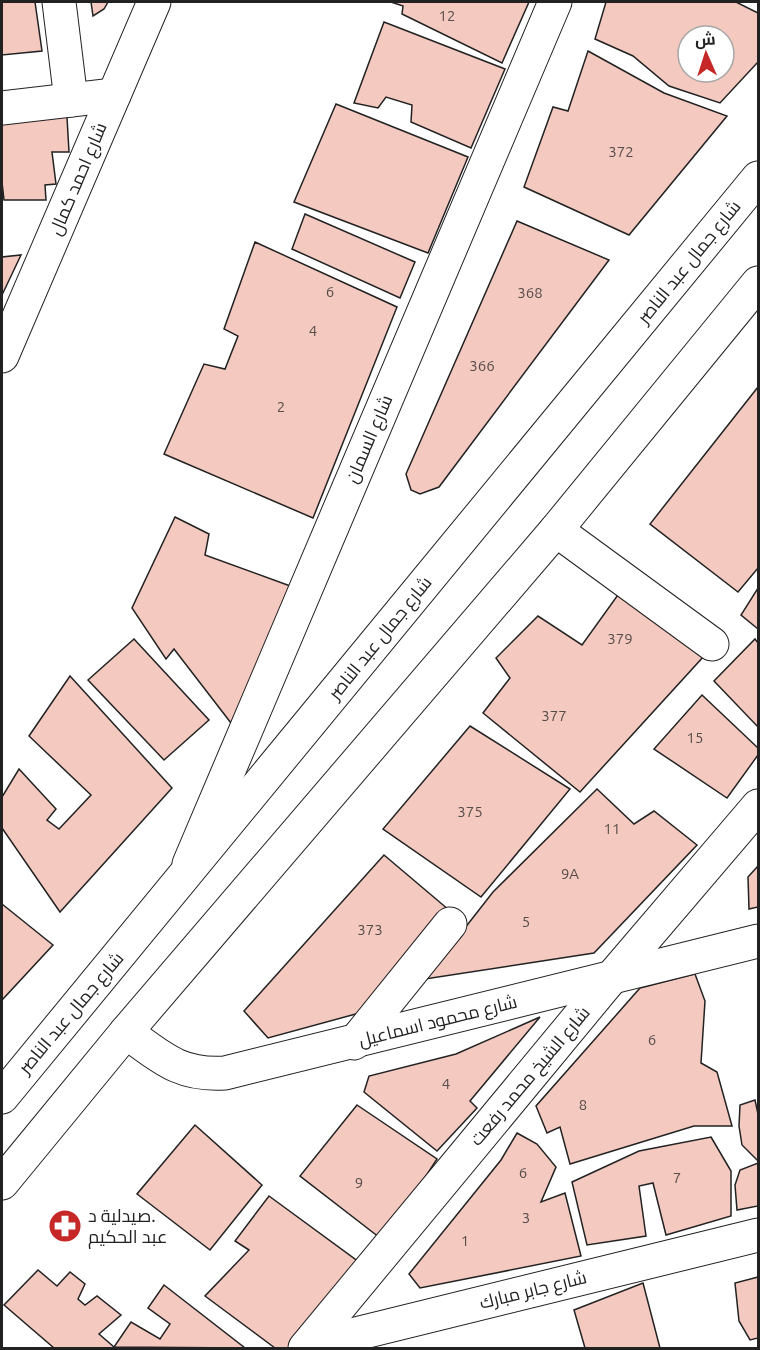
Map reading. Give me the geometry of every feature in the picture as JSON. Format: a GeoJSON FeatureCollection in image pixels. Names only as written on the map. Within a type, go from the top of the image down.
{"type":"FeatureCollection","features":[{"type":"Feature","properties":{"kind":"street"},"geometry":{"type":"LineString","coordinates":[[59,2],[71,100]]}},
{"type":"Feature","properties":{"kind":"street","name":"شارع احمد كمال"},"geometry":{"type":"LineString","coordinates":[[2,356],[154,2]]}},
{"type":"Feature","properties":{"kind":"street","name":"شارع السمان"},"geometry":{"type":"LineString","coordinates":[[183,876],[555,2]]}},
{"type":"Feature","properties":{"kind":"street"},"geometry":{"type":"LineString","coordinates":[[2,108],[114,95]]}},
{"type":"Feature","properties":{"kind":"street","name":"شارع جمال عبد الناصر"},"geometry":{"type":"LineString","coordinates":[[2,1097],[759,178]]}},
{"type":"Feature","properties":{"kind":"street"},"geometry":{"type":"LineString","coordinates":[[2,1184],[126,1032],[556,530],[759,283]]}},
{"type":"Feature","properties":{"kind":"street"},"geometry":{"type":"LineString","coordinates":[[556,530],[712,644]]}},
{"type":"Feature","properties":{"kind":"street","name":"شارع الشيخ محمد رفعت"},"geometry":{"type":"LineString","coordinates":[[306,1347],[612,977],[759,806]]}},
{"type":"Feature","properties":{"kind":"street"},"geometry":{"type":"LineString","coordinates":[[354,1043],[450,924]]}},
{"type":"Feature","properties":{"kind":"street","name":"شارع محمود اسماعيل"},"geometry":{"type":"LineString","coordinates":[[126,1032],[173,1065],[189,1072],[207,1074],[242,1070],[759,941]]}},
{"type":"Feature","properties":{"kind":"street","name":"شارع جابر مبارك"},"geometry":{"type":"LineString","coordinates":[[306,1347],[759,1235]]}},
{"type":"Feature","properties":{"kind":"building"},"geometry":{"type":"Polygon","coordinates":[[[2,2],[35,2],[42,51],[2,55],[2,2]]]}},
{"type":"Feature","properties":{"kind":"building"},"geometry":{"type":"Polygon","coordinates":[[[91,2],[108,2],[104,9],[93,16],[91,2]]]}},
{"type":"Feature","properties":{"kind":"building"},"geometry":{"type":"Polygon","coordinates":[[[391,2],[529,2],[502,63],[402,14],[403,6],[391,2]]]}},
{"type":"Feature","properties":{"kind":"building"},"geometry":{"type":"Polygon","coordinates":[[[606,2],[736,2],[758,13],[758,62],[720,103],[669,86],[633,56],[595,39],[606,2]]]}},
{"type":"Feature","properties":{"kind":"building"},"geometry":{"type":"Polygon","coordinates":[[[384,22],[505,69],[471,148],[411,122],[412,105],[386,97],[378,108],[354,103],[384,22]]]}},
{"type":"Feature","properties":{"kind":"building"},"geometry":{"type":"Polygon","coordinates":[[[588,51],[664,93],[727,116],[629,235],[524,187],[553,107],[568,111],[588,51]]]}},
{"type":"Feature","properties":{"kind":"building"},"geometry":{"type":"Polygon","coordinates":[[[336,104],[468,157],[428,253],[294,202],[336,104]]]}},
{"type":"Feature","properties":{"kind":"building"},"geometry":{"type":"Polygon","coordinates":[[[67,117],[69,152],[52,152],[56,184],[45,185],[46,200],[4,200],[2,122],[67,117]]]}},
{"type":"Feature","properties":{"kind":"building"},"geometry":{"type":"Polygon","coordinates":[[[305,214],[415,262],[400,298],[292,249],[305,214]]]}},
{"type":"Feature","properties":{"kind":"building"},"geometry":{"type":"Polygon","coordinates":[[[517,221],[609,260],[439,487],[420,494],[411,490],[406,474],[517,221]]]}},
{"type":"Feature","properties":{"kind":"building"},"geometry":{"type":"Polygon","coordinates":[[[255,242],[397,307],[313,518],[164,454],[204,364],[225,369],[238,336],[224,329],[255,242]]]}},
{"type":"Feature","properties":{"kind":"building"},"geometry":{"type":"Polygon","coordinates":[[[21,255],[2,295],[2,257],[21,255]]]}},
{"type":"Feature","properties":{"kind":"building"},"geometry":{"type":"Polygon","coordinates":[[[758,387],[758,568],[738,592],[650,524],[758,387]]]}},
{"type":"Feature","properties":{"kind":"building"},"geometry":{"type":"Polygon","coordinates":[[[175,517],[209,534],[205,555],[293,587],[231,723],[174,649],[166,659],[132,608],[175,517]]]}},
{"type":"Feature","properties":{"kind":"building"},"geometry":{"type":"Polygon","coordinates":[[[758,588],[758,629],[741,615],[758,588]]]}},
{"type":"Feature","properties":{"kind":"building"},"geometry":{"type":"Polygon","coordinates":[[[620,592],[704,656],[580,792],[483,713],[510,678],[496,658],[538,616],[582,645],[620,592]]]}},
{"type":"Feature","properties":{"kind":"building"},"geometry":{"type":"Polygon","coordinates":[[[134,639],[209,720],[164,760],[88,680],[134,639]]]}},
{"type":"Feature","properties":{"kind":"building"},"geometry":{"type":"Polygon","coordinates":[[[755,639],[758,643],[758,727],[714,681],[755,639]]]}},
{"type":"Feature","properties":{"kind":"building"},"geometry":{"type":"Polygon","coordinates":[[[70,676],[172,788],[60,912],[2,828],[2,797],[19,769],[56,809],[47,820],[59,829],[91,795],[29,736],[70,676]]]}},
{"type":"Feature","properties":{"kind":"building"},"geometry":{"type":"Polygon","coordinates":[[[702,695],[758,748],[758,755],[727,798],[654,749],[702,695]]]}},
{"type":"Feature","properties":{"kind":"building"},"geometry":{"type":"Polygon","coordinates":[[[470,726],[570,789],[481,897],[383,829],[470,726]]]}},
{"type":"Feature","properties":{"kind":"building"},"geometry":{"type":"Polygon","coordinates":[[[597,789],[634,824],[654,811],[697,845],[594,953],[425,979],[493,892],[597,789]]]}},
{"type":"Feature","properties":{"kind":"building"},"geometry":{"type":"Polygon","coordinates":[[[384,855],[449,910],[363,1012],[268,1038],[244,1011],[384,855]]]}},
{"type":"Feature","properties":{"kind":"building"},"geometry":{"type":"Polygon","coordinates":[[[758,866],[758,907],[749,909],[748,877],[758,866]]]}},
{"type":"Feature","properties":{"kind":"building"},"geometry":{"type":"Polygon","coordinates":[[[2,904],[53,945],[2,1000],[2,904]]]}},
{"type":"Feature","properties":{"kind":"building"},"geometry":{"type":"Polygon","coordinates":[[[695,974],[705,1001],[701,1063],[717,1072],[732,1126],[694,1126],[570,1164],[560,1127],[547,1133],[536,1106],[640,988],[695,974]]]}},
{"type":"Feature","properties":{"kind":"building"},"geometry":{"type":"Polygon","coordinates":[[[540,1017],[470,1101],[477,1108],[437,1151],[364,1092],[369,1076],[456,1054],[540,1017]]]}},
{"type":"Feature","properties":{"kind":"building"},"geometry":{"type":"Polygon","coordinates":[[[755,1100],[758,1114],[758,1161],[742,1145],[739,1126],[740,1105],[755,1100]]]}},
{"type":"Feature","properties":{"kind":"building"},"geometry":{"type":"Polygon","coordinates":[[[357,1105],[437,1159],[384,1241],[300,1176],[357,1105]]]}},
{"type":"Feature","properties":{"kind":"building"},"geometry":{"type":"Polygon","coordinates":[[[195,1125],[262,1185],[210,1250],[137,1194],[195,1125]]]}},
{"type":"Feature","properties":{"kind":"building"},"geometry":{"type":"Polygon","coordinates":[[[517,1133],[537,1144],[556,1167],[541,1202],[565,1193],[581,1256],[420,1288],[409,1274],[501,1160],[517,1133]]]}},
{"type":"Feature","properties":{"kind":"building"},"geometry":{"type":"Polygon","coordinates":[[[711,1137],[731,1171],[731,1216],[666,1235],[653,1183],[639,1186],[646,1236],[587,1245],[572,1182],[639,1151],[711,1137]]]}},
{"type":"Feature","properties":{"kind":"building"},"geometry":{"type":"Polygon","coordinates":[[[758,1163],[758,1206],[737,1210],[735,1185],[740,1170],[758,1163]]]}},
{"type":"Feature","properties":{"kind":"building"},"geometry":{"type":"Polygon","coordinates":[[[269,1196],[363,1265],[296,1348],[275,1348],[205,1296],[249,1250],[235,1241],[269,1196]]]}},
{"type":"Feature","properties":{"kind":"building"},"geometry":{"type":"Polygon","coordinates":[[[38,1270],[57,1286],[70,1272],[85,1284],[78,1299],[85,1305],[97,1296],[121,1315],[99,1334],[113,1348],[54,1348],[4,1305],[38,1270]]]}},
{"type":"Feature","properties":{"kind":"building"},"geometry":{"type":"Polygon","coordinates":[[[758,1277],[758,1338],[750,1340],[739,1321],[735,1283],[758,1277]]]}},
{"type":"Feature","properties":{"kind":"building"},"geometry":{"type":"Polygon","coordinates":[[[643,1283],[660,1348],[585,1348],[574,1310],[643,1283]]]}},
{"type":"Feature","properties":{"kind":"building"},"geometry":{"type":"Polygon","coordinates":[[[164,1285],[245,1348],[114,1347],[131,1322],[160,1339],[170,1324],[148,1308],[164,1285]]]}},
{"type":"Feature","properties":{"kind":"place","name":"صيدلية د. عبد الحكيم"},"geometry":{"type":"Point","coordinates":[65,1226]}}]}
